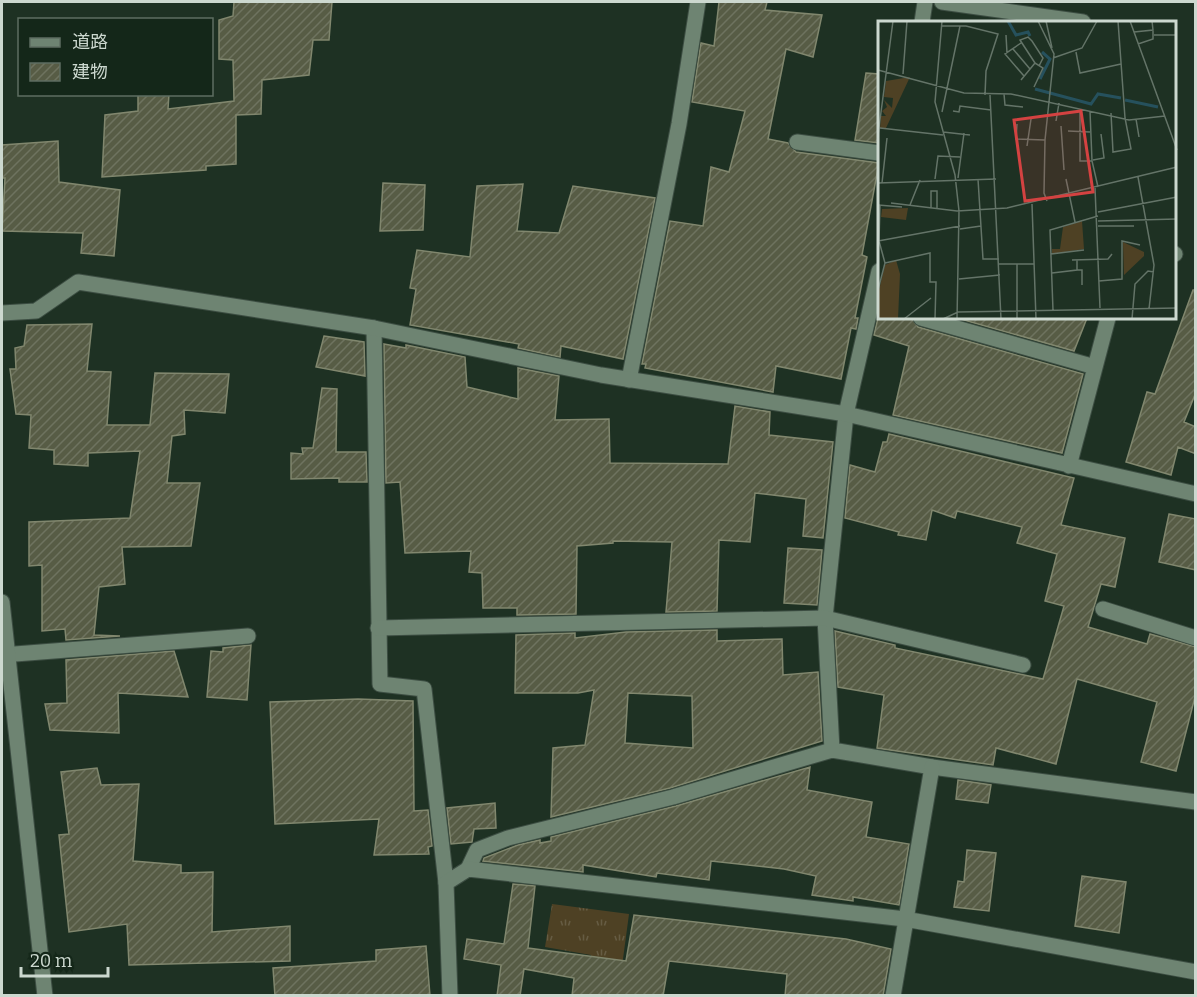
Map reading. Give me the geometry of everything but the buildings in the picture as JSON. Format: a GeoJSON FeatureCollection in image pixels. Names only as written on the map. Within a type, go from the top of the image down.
{"type":"FeatureCollection","features":[{"type":"Feature","properties":{"kind":"street"},"geometry":{"type":"LineString","coordinates":[[629,380],[679,124],[698,2]]}},
{"type":"Feature","properties":{"kind":"street"},"geometry":{"type":"LineString","coordinates":[[922,21],[925,2]]}},
{"type":"Feature","properties":{"kind":"street"},"geometry":{"type":"LineString","coordinates":[[942,2],[1076,21]]}},
{"type":"Feature","properties":{"kind":"street"},"geometry":{"type":"LineString","coordinates":[[797,142],[878,153]]}},
{"type":"Feature","properties":{"kind":"street"},"geometry":{"type":"LineString","coordinates":[[832,750],[825,618],[846,414],[875,305],[878,280]]}},
{"type":"Feature","properties":{"kind":"street"},"geometry":{"type":"LineString","coordinates":[[2,313],[36,311],[78,282],[374,328],[629,380],[846,414],[1196,494]]}},
{"type":"Feature","properties":{"kind":"street"},"geometry":{"type":"LineString","coordinates":[[928,320],[1095,367]]}},
{"type":"Feature","properties":{"kind":"street"},"geometry":{"type":"LineString","coordinates":[[1069,466],[1107,320]]}},
{"type":"Feature","properties":{"kind":"street"},"geometry":{"type":"LineString","coordinates":[[374,328],[380,684],[424,689],[446,883],[450,996]]}},
{"type":"Feature","properties":{"kind":"street"},"geometry":{"type":"LineString","coordinates":[[2,602],[4,655],[45,996]]}},
{"type":"Feature","properties":{"kind":"street"},"geometry":{"type":"LineString","coordinates":[[1103,609],[1196,638]]}},
{"type":"Feature","properties":{"kind":"street"},"geometry":{"type":"LineString","coordinates":[[378,628],[825,618],[1023,665]]}},
{"type":"Feature","properties":{"kind":"street"},"geometry":{"type":"LineString","coordinates":[[4,655],[248,636]]}},
{"type":"Feature","properties":{"kind":"street"},"geometry":{"type":"LineString","coordinates":[[446,883],[468,869],[477,850],[508,838],[673,797],[832,750],[932,767],[1196,802]]}},
{"type":"Feature","properties":{"kind":"street"},"geometry":{"type":"LineString","coordinates":[[893,996],[932,767]]}},
{"type":"Feature","properties":{"kind":"street"},"geometry":{"type":"LineString","coordinates":[[468,869],[905,919],[1196,972]]}},
{"type":"Feature","properties":{"kind":"green space"},"geometry":{"type":"Polygon","coordinates":[[[552,904],[629,914],[620,981],[589,979],[591,955],[545,947],[552,904]]]}}]}
